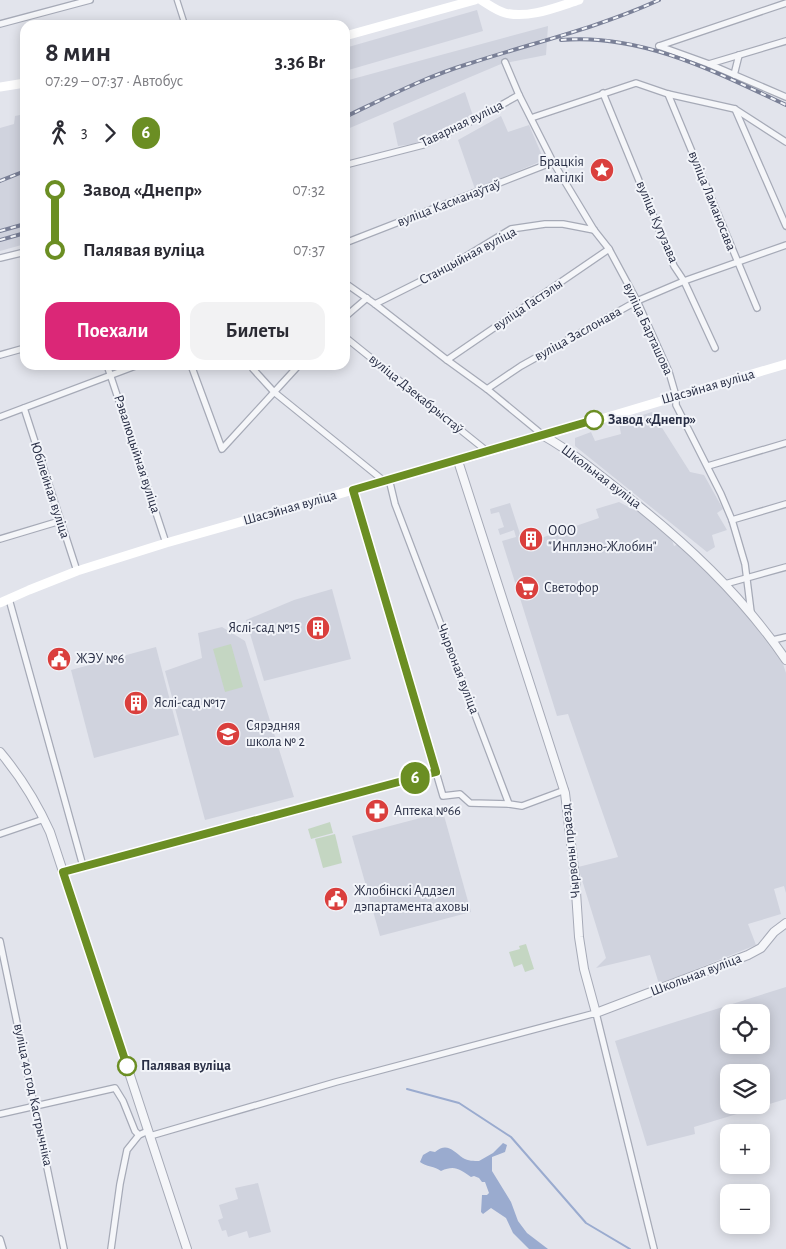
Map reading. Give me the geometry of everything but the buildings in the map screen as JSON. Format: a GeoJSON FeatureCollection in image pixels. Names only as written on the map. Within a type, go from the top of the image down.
{"type":"FeatureCollection","features":[{"type":"Feature","properties":{"kind":"main road"},"geometry":{"type":"LineString","coordinates":[[350,35],[475,0]]}},
{"type":"Feature","properties":{"kind":"main road"},"geometry":{"type":"LineString","coordinates":[[481,0],[503,13],[513,15],[549,9],[579,0]]}},
{"type":"Feature","properties":{"kind":"main road"},"geometry":{"type":"LineString","coordinates":[[0,87],[20,83]]}},
{"type":"Feature","properties":{"kind":"main road","name":"Шасэйная вуліца"},"geometry":{"type":"LineString","coordinates":[[0,603],[77,571],[166,543],[458,461],[786,364]]}},
{"type":"Feature","properties":{"kind":"street"},"geometry":{"type":"LineString","coordinates":[[0,24],[90,0]]}},
{"type":"Feature","properties":{"kind":"street"},"geometry":{"type":"LineString","coordinates":[[178,0],[184,20]]}},
{"type":"Feature","properties":{"kind":"street"},"geometry":{"type":"LineString","coordinates":[[786,3],[659,46],[709,64],[786,97]]}},
{"type":"Feature","properties":{"kind":"street"},"geometry":{"type":"LineString","coordinates":[[709,64],[786,41]]}},
{"type":"Feature","properties":{"kind":"street"},"geometry":{"type":"LineString","coordinates":[[734,75],[739,55]]}},
{"type":"Feature","properties":{"kind":"street","name":"вуліца Барташова"},"geometry":{"type":"LineString","coordinates":[[505,62],[519,95],[553,162],[594,230],[609,249],[666,364],[680,414],[722,494],[732,520],[745,564],[751,612]]}},
{"type":"Feature","properties":{"kind":"street"},"geometry":{"type":"LineString","coordinates":[[531,118],[636,83],[668,94],[735,109],[786,142]]}},
{"type":"Feature","properties":{"kind":"street","name":"вуліца Кутузава"},"geometry":{"type":"LineString","coordinates":[[603,93],[674,266],[684,280],[715,348]]}},
{"type":"Feature","properties":{"kind":"street","name":"вуліца Ламаносава"},"geometry":{"type":"LineString","coordinates":[[668,94],[757,308]]}},
{"type":"Feature","properties":{"kind":"street","name":"Таварная вуліца"},"geometry":{"type":"LineString","coordinates":[[350,164],[423,145],[519,95]]}},
{"type":"Feature","properties":{"kind":"street"},"geometry":{"type":"LineString","coordinates":[[735,109],[786,226]]}},
{"type":"Feature","properties":{"kind":"street","name":"вуліца Касманаўтаў"},"geometry":{"type":"LineString","coordinates":[[350,241],[553,162]]}},
{"type":"Feature","properties":{"kind":"street","name":"Станцыйная вуліца"},"geometry":{"type":"LineString","coordinates":[[375,304],[445,269],[511,229],[545,224],[562,224],[594,230]]}},
{"type":"Feature","properties":{"kind":"street","name":"вуліца Заслонава"},"geometry":{"type":"LineString","coordinates":[[488,389],[521,366],[636,301],[684,280],[786,245]]}},
{"type":"Feature","properties":{"kind":"street","name":"вуліца Гастэлы"},"geometry":{"type":"LineString","coordinates":[[447,360],[609,249]]}},
{"type":"Feature","properties":{"kind":"street"},"geometry":{"type":"LineString","coordinates":[[0,258],[20,253]]}},
{"type":"Feature","properties":{"kind":"street","name":"Школьная вуліца"},"geometry":{"type":"LineString","coordinates":[[350,287],[488,389],[544,436],[587,464],[646,511],[726,584],[751,612],[786,660]]}},
{"type":"Feature","properties":{"kind":"street"},"geometry":{"type":"LineString","coordinates":[[350,312],[366,298]]}},
{"type":"Feature","properties":{"kind":"street","name":"вуліца Дзекабрыстаў"},"geometry":{"type":"LineString","coordinates":[[350,341],[488,452]]}},
{"type":"Feature","properties":{"kind":"street"},"geometry":{"type":"LineString","coordinates":[[0,356],[20,350]]}},
{"type":"Feature","properties":{"kind":"street","name":"Рэвалюцыйная вуліца"},"geometry":{"type":"LineString","coordinates":[[109,370],[166,543]]}},
{"type":"Feature","properties":{"kind":"street"},"geometry":{"type":"LineString","coordinates":[[0,417],[124,370]]}},
{"type":"Feature","properties":{"kind":"street"},"geometry":{"type":"LineString","coordinates":[[193,370],[222,449],[294,370]]}},
{"type":"Feature","properties":{"kind":"street"},"geometry":{"type":"LineString","coordinates":[[254,370],[274,392],[386,480]]}},
{"type":"Feature","properties":{"kind":"street","name":"Юбілейная вуліца"},"geometry":{"type":"LineString","coordinates":[[24,408],[77,571]]}},
{"type":"Feature","properties":{"kind":"street"},"geometry":{"type":"LineString","coordinates":[[708,466],[786,443]]}},
{"type":"Feature","properties":{"kind":"street","name":"Чырвоны праезд"},"geometry":{"type":"LineString","coordinates":[[458,461],[565,790],[579,937],[584,969],[654,1249]]}},
{"type":"Feature","properties":{"kind":"street","name":"Чырвоная вуліца"},"geometry":{"type":"LineString","coordinates":[[386,480],[509,804]]}},
{"type":"Feature","properties":{"kind":"street"},"geometry":{"type":"LineString","coordinates":[[353,490],[443,796],[460,794],[470,803],[522,806],[565,790]]}},
{"type":"Feature","properties":{"kind":"street"},"geometry":{"type":"LineString","coordinates":[[732,520],[786,504]]}},
{"type":"Feature","properties":{"kind":"street"},"geometry":{"type":"LineString","coordinates":[[0,539],[60,521]]}},
{"type":"Feature","properties":{"kind":"street"},"geometry":{"type":"LineString","coordinates":[[726,584],[786,567]]}},
{"type":"Feature","properties":{"kind":"street"},"geometry":{"type":"LineString","coordinates":[[9,599],[83,866]]}},
{"type":"Feature","properties":{"kind":"street"},"geometry":{"type":"LineString","coordinates":[[773,640],[786,637]]}},
{"type":"Feature","properties":{"kind":"street"},"geometry":{"type":"LineString","coordinates":[[0,752],[27,788],[44,819],[187,1249]]}},
{"type":"Feature","properties":{"kind":"street"},"geometry":{"type":"LineString","coordinates":[[63,872],[436,772]]}},
{"type":"Feature","properties":{"kind":"street"},"geometry":{"type":"LineString","coordinates":[[0,834],[44,819]]}},
{"type":"Feature","properties":{"kind":"street","name":"Школьная вуліца"},"geometry":{"type":"LineString","coordinates":[[596,1013],[748,955],[761,948],[774,932],[786,923]]}},
{"type":"Feature","properties":{"kind":"street","name":"вуліца 40 год Кастрычніка"},"geometry":{"type":"LineString","coordinates":[[0,941],[64,1249]]}},
{"type":"Feature","properties":{"kind":"street"},"geometry":{"type":"LineString","coordinates":[[0,1114],[115,1088],[123,1101],[134,1132],[139,1135],[149,1134],[596,1013]]}},
{"type":"Feature","properties":{"kind":"street"},"geometry":{"type":"LineString","coordinates":[[111,1249],[127,1150],[139,1135]]}},
{"type":"Feature","properties":{"kind":"street"},"geometry":{"type":"LineString","coordinates":[[0,1239],[3,1249]]}},
{"type":"Feature","properties":{"kind":"shaded area"},"geometry":{"type":"Polygon","coordinates":[[[477,10],[483,31],[350,70],[350,47],[477,10]]]}},
{"type":"Feature","properties":{"kind":"shaded area"},"geometry":{"type":"Polygon","coordinates":[[[548,26],[546,55],[501,64],[350,128],[350,80],[548,26]]]}},
{"type":"Feature","properties":{"kind":"shaded area"},"geometry":{"type":"Polygon","coordinates":[[[465,92],[473,116],[413,144],[398,146],[393,123],[465,92]]]}},
{"type":"Feature","properties":{"kind":"shaded area"},"geometry":{"type":"Polygon","coordinates":[[[20,115],[20,245],[0,251],[0,128],[14,124],[15,116],[20,115]]]}},
{"type":"Feature","properties":{"kind":"shaded area"},"geometry":{"type":"Polygon","coordinates":[[[501,116],[508,132],[529,125],[544,160],[475,189],[458,140],[501,116]]]}},
{"type":"Feature","properties":{"kind":"shaded area"},"geometry":{"type":"Polygon","coordinates":[[[652,412],[690,472],[704,475],[723,509],[717,513],[727,530],[712,535],[715,547],[707,552],[575,446],[575,438],[591,432],[595,441],[621,434],[619,423],[652,412]]]}},
{"type":"Feature","properties":{"kind":"shaded area"},"geometry":{"type":"Polygon","coordinates":[[[619,502],[646,516],[672,540],[674,546],[679,544],[716,580],[739,605],[783,664],[786,673],[786,893],[784,886],[774,889],[781,914],[748,924],[756,945],[659,984],[650,955],[596,968],[606,958],[578,867],[618,857],[568,714],[557,716],[502,541],[516,537],[514,530],[500,535],[498,529],[504,527],[499,512],[491,514],[490,509],[510,503],[522,540],[539,534],[541,538],[599,518],[596,509],[619,502]]]}},
{"type":"Feature","properties":{"kind":"shaded area"},"geometry":{"type":"Polygon","coordinates":[[[332,589],[351,659],[264,681],[246,620],[294,600],[332,589]]]}},
{"type":"Feature","properties":{"kind":"shaded area","name":"Сярэдняя школа № 2"},"geometry":{"type":"Polygon","coordinates":[[[222,627],[245,641],[294,797],[205,820],[165,671],[202,658],[198,633],[222,627]]]}},
{"type":"Feature","properties":{"kind":"shaded area"},"geometry":{"type":"Polygon","coordinates":[[[156,647],[179,735],[94,758],[71,670],[156,647]]]}},
{"type":"Feature","properties":{"kind":"shaded area"},"geometry":{"type":"Polygon","coordinates":[[[443,812],[471,912],[380,936],[352,836],[443,812]]]}},
{"type":"Feature","properties":{"kind":"shaded area"},"geometry":{"type":"Polygon","coordinates":[[[786,987],[786,1099],[770,1104],[770,1064],[720,1064],[720,1114],[737,1114],[694,1127],[695,1134],[647,1146],[615,1041],[720,1008],[720,1054],[770,1054],[770,1004],[732,1004],[786,987]]]}},
{"type":"Feature","properties":{"kind":"shaded area"},"geometry":{"type":"Polygon","coordinates":[[[258,1183],[271,1232],[249,1238],[247,1231],[228,1237],[226,1230],[222,1231],[218,1220],[223,1218],[219,1205],[238,1199],[235,1188],[258,1183]]]}},
{"type":"Feature","properties":{"kind":"green space"},"geometry":{"type":"Polygon","coordinates":[[[231,644],[243,687],[225,692],[213,649],[231,644]]]}},
{"type":"Feature","properties":{"kind":"green space"},"geometry":{"type":"Polygon","coordinates":[[[330,822],[333,833],[311,839],[308,829],[330,822]]]}},
{"type":"Feature","properties":{"kind":"green space"},"geometry":{"type":"Polygon","coordinates":[[[335,834],[342,863],[323,868],[315,839],[335,834]]]}},
{"type":"Feature","properties":{"kind":"green space"},"geometry":{"type":"Polygon","coordinates":[[[526,944],[534,969],[525,972],[522,964],[514,967],[509,952],[520,949],[519,946],[526,944]]]}},
{"type":"Feature","properties":{"kind":"water"},"geometry":{"type":"Polygon","coordinates":[[[503,1143],[507,1145],[505,1152],[492,1157],[492,1171],[511,1202],[518,1221],[527,1233],[548,1249],[529,1249],[513,1233],[506,1218],[491,1208],[483,1214],[481,1212],[482,1195],[489,1193],[485,1182],[457,1169],[450,1168],[441,1171],[420,1162],[423,1155],[443,1148],[453,1150],[465,1159],[479,1161],[493,1153],[503,1143]]]}},
{"type":"Feature","properties":{"kind":"waterway"},"geometry":{"type":"LineString","coordinates":[[407,1089],[459,1103],[511,1137],[586,1223],[630,1249]]}},
{"type":"Feature","properties":{"kind":"railway"},"geometry":{"type":"LineString","coordinates":[[350,115],[405,88],[452,69],[589,27],[659,0]]}},
{"type":"Feature","properties":{"kind":"railway"},"geometry":{"type":"LineString","coordinates":[[561,40],[591,39],[649,49],[705,68],[786,105]]}},
{"type":"Feature","properties":{"kind":"railway"},"geometry":{"type":"LineString","coordinates":[[0,181],[20,173]]}},
{"type":"Feature","properties":{"kind":"railway"},"geometry":{"type":"LineString","coordinates":[[0,231],[20,225]]}},
{"type":"Feature","properties":{"kind":"railway"},"geometry":{"type":"LineString","coordinates":[[0,240],[20,234]]}},
{"type":"Feature","properties":{"kind":"bus line","name":"6"},"geometry":{"type":"LineString","coordinates":[[127,1066],[63,872],[436,772],[353,490],[594,420]]}},
{"type":"Feature","properties":{"kind":"place","name":"Брацкія магілкі"},"geometry":{"type":"Point","coordinates":[602,170]}},
{"type":"Feature","properties":{"kind":"place","name":"Завод «Днепр»"},"geometry":{"type":"Point","coordinates":[594,420]}},
{"type":"Feature","properties":{"kind":"place","name":"ООО \"Инплэно-Жлобин\""},"geometry":{"type":"Point","coordinates":[531,539]}},
{"type":"Feature","properties":{"kind":"place","name":"Светофор"},"geometry":{"type":"Point","coordinates":[527,588]}},
{"type":"Feature","properties":{"kind":"place","name":"Яслі-сад №15"},"geometry":{"type":"Point","coordinates":[318,628]}},
{"type":"Feature","properties":{"kind":"place","name":"ЖЭУ №6"},"geometry":{"type":"Point","coordinates":[59,659]}},
{"type":"Feature","properties":{"kind":"place","name":"Яслі-сад №17"},"geometry":{"type":"Point","coordinates":[136,703]}},
{"type":"Feature","properties":{"kind":"place","name":"Сярэдняя школа № 2"},"geometry":{"type":"Point","coordinates":[228,734]}},
{"type":"Feature","properties":{"kind":"place","name":"Аптека №66"},"geometry":{"type":"Point","coordinates":[377,811]}},
{"type":"Feature","properties":{"kind":"place","name":"Жлобінскі Аддзел дэпартамента аховы"},"geometry":{"type":"Point","coordinates":[336,899]}},
{"type":"Feature","properties":{"kind":"place","name":"Палявая вуліца"},"geometry":{"type":"Point","coordinates":[127,1066]}}]}
